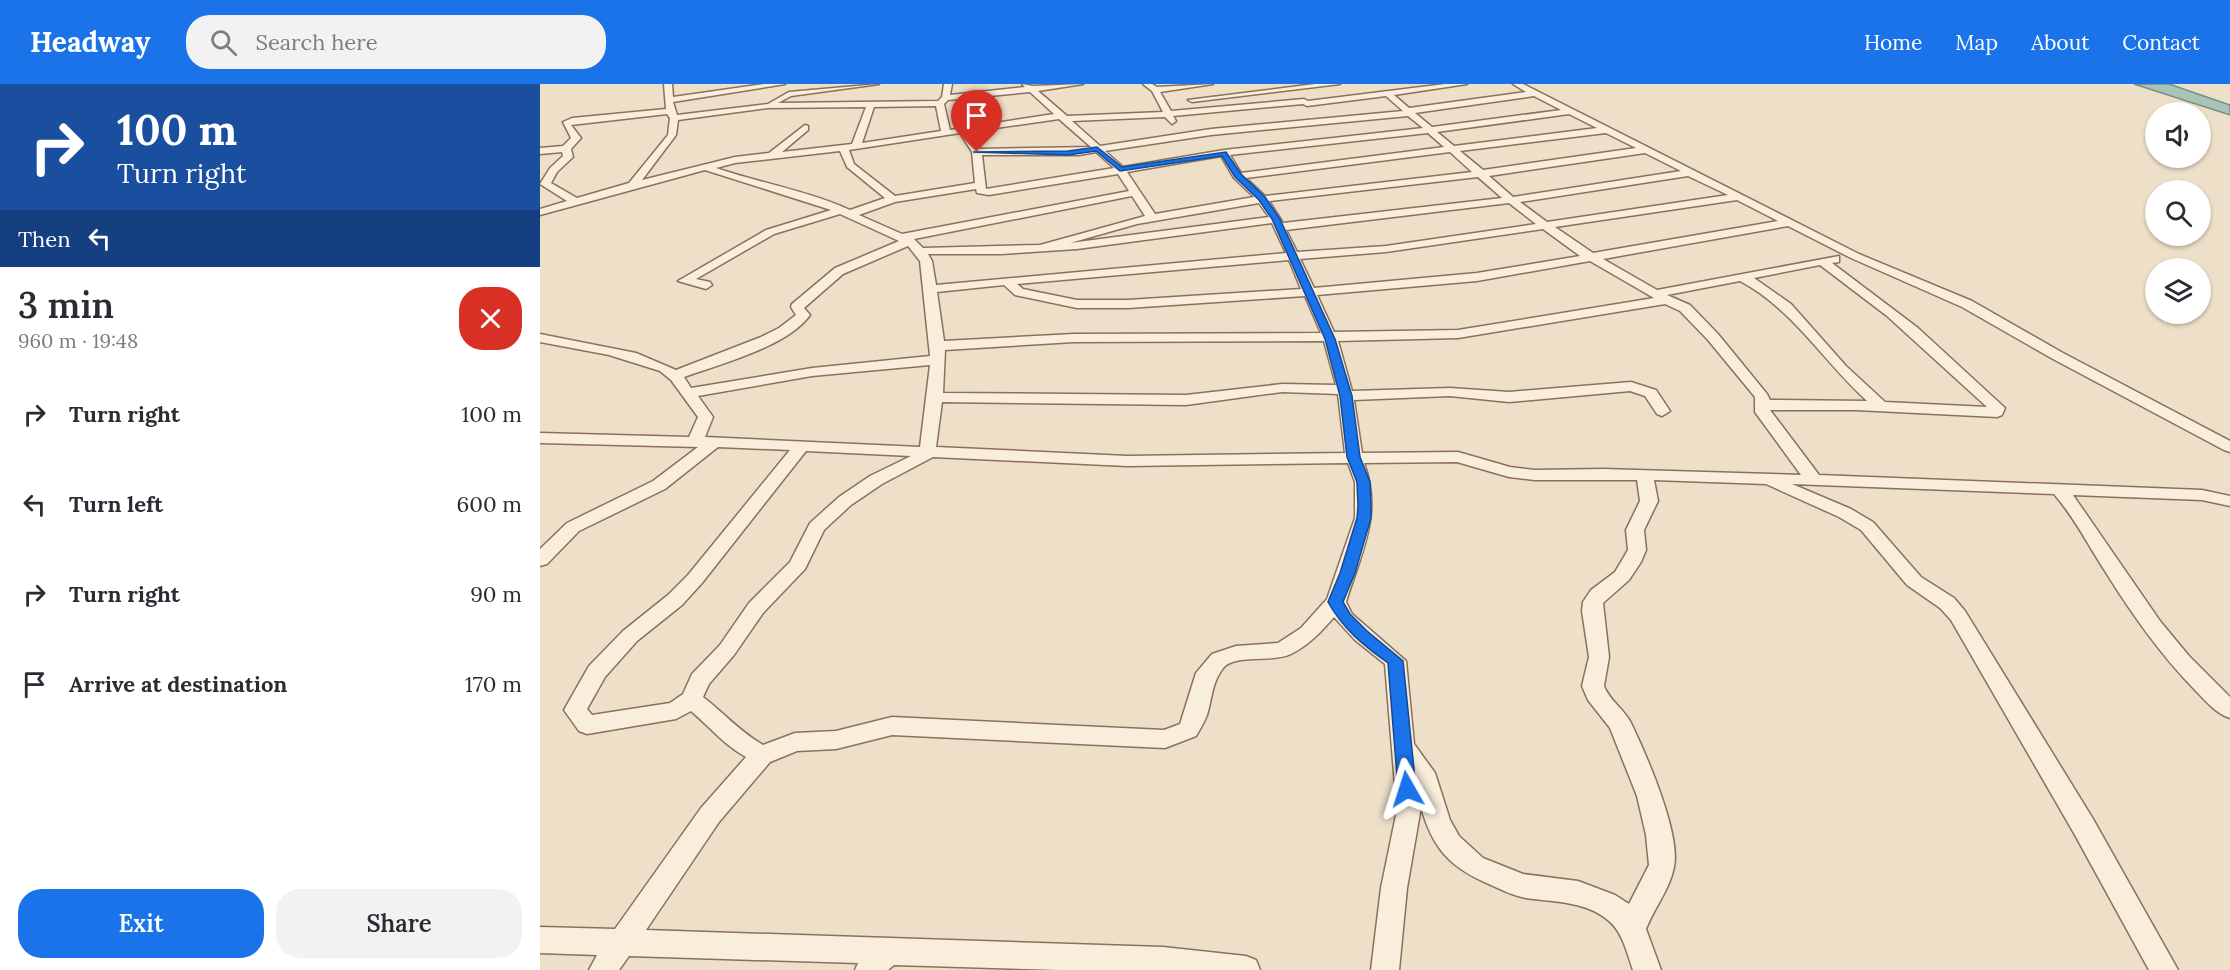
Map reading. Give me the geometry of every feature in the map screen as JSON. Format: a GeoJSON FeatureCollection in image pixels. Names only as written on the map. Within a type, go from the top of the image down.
{"type":"FeatureCollection","features":[{"type":"Feature","properties":{"kind":"street"},"geometry":{"type":"LineString","coordinates":[[633,185],[672,135],[668,84]]}},
{"type":"Feature","properties":{"kind":"street"},"geometry":{"type":"LineString","coordinates":[[668,100],[781,84]]}},
{"type":"Feature","properties":{"kind":"street"},"geometry":{"type":"LineString","coordinates":[[768,106],[789,94],[875,84]]}},
{"type":"Feature","properties":{"kind":"street"},"geometry":{"type":"LineString","coordinates":[[946,134],[943,101],[948,84]]}},
{"type":"Feature","properties":{"kind":"street"},"geometry":{"type":"LineString","coordinates":[[540,151],[566,149],[576,138],[566,124],[572,121],[768,106],[870,106],[943,101],[1028,87],[1079,84]]}},
{"type":"Feature","properties":{"kind":"street"},"geometry":{"type":"LineString","coordinates":[[1147,84],[1155,90],[1167,114],[1193,146]]}},
{"type":"Feature","properties":{"kind":"street"},"geometry":{"type":"LineString","coordinates":[[1155,90],[1209,84]]}},
{"type":"Feature","properties":{"kind":"street"},"geometry":{"type":"LineString","coordinates":[[1183,102],[1293,86],[1336,84]]}},
{"type":"Feature","properties":{"kind":"street"},"geometry":{"type":"LineString","coordinates":[[1380,84],[1480,175],[1511,200],[1588,255],[1660,297],[1685,308],[1713,337],[1762,397],[1763,412],[1814,480]]}},
{"type":"Feature","properties":{"kind":"street"},"geometry":{"type":"LineString","coordinates":[[540,212],[705,167],[773,154],[844,148],[1061,118],[1167,114],[1306,103],[1463,84]]}},
{"type":"Feature","properties":{"kind":"street"},"geometry":{"type":"LineString","coordinates":[[1517,84],[1855,256],[1967,304],[2058,356],[2230,447]]}},
{"type":"Feature","properties":{"kind":"street"},"geometry":{"type":"LineString","coordinates":[[1293,86],[1337,142]]}},
{"type":"Feature","properties":{"kind":"street"},"geometry":{"type":"LineString","coordinates":[[1028,87],[1120,169],[1151,217]]}},
{"type":"Feature","properties":{"kind":"street"},"geometry":{"type":"LineString","coordinates":[[963,131],[977,152],[981,191],[989,192],[1120,169],[1193,146],[1320,121],[1409,112],[1535,93]]}},
{"type":"Feature","properties":{"kind":"street"},"geometry":{"type":"LineString","coordinates":[[1161,105],[1172,103]]}},
{"type":"Feature","properties":{"kind":"street"},"geometry":{"type":"LineString","coordinates":[[856,146],[870,106]]}},
{"type":"Feature","properties":{"kind":"street"},"geometry":{"type":"LineString","coordinates":[[977,152],[1068,153],[1097,149],[1193,146],[1224,153],[1337,142],[1571,111]]}},
{"type":"Feature","properties":{"kind":"street"},"geometry":{"type":"LineString","coordinates":[[773,154],[805,128]]}},
{"type":"Feature","properties":{"kind":"street"},"geometry":{"type":"LineString","coordinates":[[1238,176],[1605,130]]}},
{"type":"Feature","properties":{"kind":"street"},"geometry":{"type":"LineString","coordinates":[[844,148],[850,165],[892,199]]}},
{"type":"Feature","properties":{"kind":"street"},"geometry":{"type":"LineString","coordinates":[[566,149],[568,157],[553,170],[543,185],[574,201]]}},
{"type":"Feature","properties":{"kind":"street"},"geometry":{"type":"LineString","coordinates":[[1042,248],[1081,235],[1151,217],[1262,198],[1480,175],[1645,150]]}},
{"type":"Feature","properties":{"kind":"street"},"geometry":{"type":"LineString","coordinates":[[603,970],[710,815],[762,755],[795,742],[836,740],[892,726],[1166,740],[1188,730],[1195,717],[1207,673],[1219,659],[1226,654],[1261,653],[1294,645],[1336,602],[1364,518],[1364,482],[1354,457],[1345,393],[1330,339],[1279,223],[1262,198],[1238,176],[1224,153]]}},
{"type":"Feature","properties":{"kind":"street"},"geometry":{"type":"LineString","coordinates":[[705,167],[754,184],[821,201],[905,239],[921,251],[926,261],[931,289],[938,353],[927,454]]}},
{"type":"Feature","properties":{"kind":"street"},"geometry":{"type":"LineString","coordinates":[[921,251],[1077,246],[1511,200],[1688,173]]}},
{"type":"Feature","properties":{"kind":"street"},"geometry":{"type":"LineString","coordinates":[[706,285],[684,281],[770,232],[892,199],[980,185]]}},
{"type":"Feature","properties":{"kind":"street"},"geometry":{"type":"LineString","coordinates":[[675,375],[745,350],[797,322],[803,315],[797,307],[831,276],[905,239],[1134,193]]}},
{"type":"Feature","properties":{"kind":"street"},"geometry":{"type":"LineString","coordinates":[[540,197],[558,194]]}},
{"type":"Feature","properties":{"kind":"street"},"geometry":{"type":"LineString","coordinates":[[931,289],[1009,283],[1128,269],[1386,249],[1737,196]]}},
{"type":"Feature","properties":{"kind":"street"},"geometry":{"type":"LineString","coordinates":[[1009,283],[1019,292],[1077,304],[1128,304],[1311,292],[1477,277],[1588,255],[1788,223]]}},
{"type":"Feature","properties":{"kind":"street"},"geometry":{"type":"LineString","coordinates":[[687,393],[938,353],[1074,338],[1330,339],[1458,334],[1660,297],[1855,256]]}},
{"type":"Feature","properties":{"kind":"street"},"geometry":{"type":"LineString","coordinates":[[1761,405],[1997,412],[1997,408],[1885,307],[1823,262]]}},
{"type":"Feature","properties":{"kind":"street"},"geometry":{"type":"LineString","coordinates":[[1744,278],[1772,292],[1809,328],[1842,369],[1882,407]]}},
{"type":"Feature","properties":{"kind":"street"},"geometry":{"type":"LineString","coordinates":[[540,338],[562,341],[644,361],[675,375],[687,393],[705,411],[708,418],[693,442]]}},
{"type":"Feature","properties":{"kind":"street"},"geometry":{"type":"LineString","coordinates":[[935,397],[1186,400],[1282,388],[1345,393],[1450,393],[1519,396],[1631,386],[1645,388],[1651,393],[1662,411]]}},
{"type":"Feature","properties":{"kind":"street"},"geometry":{"type":"LineString","coordinates":[[540,438],[714,442],[927,454],[1127,460],[1458,456],[1509,472],[1535,475],[1764,478],[2202,495],[2230,501]]}},
{"type":"Feature","properties":{"kind":"street"},"geometry":{"type":"LineString","coordinates":[[540,560],[573,527],[649,490],[714,442]]}},
{"type":"Feature","properties":{"kind":"street"},"geometry":{"type":"LineString","coordinates":[[692,699],[676,711],[587,724],[575,710],[597,672],[630,636],[675,600],[801,447]]}},
{"type":"Feature","properties":{"kind":"street"},"geometry":{"type":"LineString","coordinates":[[762,755],[732,738],[719,722],[692,699],[692,692],[727,650],[756,608],[798,565],[816,527],[844,501],[876,480],[927,454]]}},
{"type":"Feature","properties":{"kind":"street"},"geometry":{"type":"LineString","coordinates":[[1632,929],[1645,898],[1656,883],[1662,865],[1659,835],[1649,796],[1620,724],[1596,694],[1593,686],[1599,657],[1592,611],[1593,602],[1598,595],[1622,576],[1637,550],[1635,530],[1649,501],[1644,475]]}},
{"type":"Feature","properties":{"kind":"street"},"geometry":{"type":"LineString","coordinates":[[1764,478],[1845,513],[1866,526],[1914,581],[1947,603],[1958,616],[2084,827],[2164,970]]}},
{"type":"Feature","properties":{"kind":"street"},"geometry":{"type":"LineString","coordinates":[[2059,490],[2075,505],[2092,530],[2111,566],[2140,610],[2190,670],[2230,710]]}},
{"type":"Feature","properties":{"kind":"street"},"geometry":{"type":"LineString","coordinates":[[2202,495],[2230,515]]}},
{"type":"Feature","properties":{"kind":"street"},"geometry":{"type":"LineString","coordinates":[[1336,602],[1344,618],[1395,661],[1409,810],[1394,888],[1385,970]]}},
{"type":"Feature","properties":{"kind":"street"},"geometry":{"type":"LineString","coordinates":[[1403,747],[1423,773],[1438,823],[1450,844],[1461,856],[1474,866],[1522,886],[1595,898],[1619,912],[1632,929],[1647,970]]}},
{"type":"Feature","properties":{"kind":"street"},"geometry":{"type":"LineString","coordinates":[[540,940],[623,942],[878,961],[1163,960],[1246,970]]}},
{"type":"Feature","properties":{"kind":"shaded area"},"geometry":{"type":"Polygon","coordinates":[[[2134,84],[2169,84],[2230,105],[2230,115],[2211,109],[2211,102],[2190,102],[2134,84]]]}},
{"type":"Feature","properties":{"kind":"route"},"geometry":{"type":"LineString","coordinates":[[977,152],[1068,153],[1097,149],[1120,169],[1224,153],[1238,176],[1262,198],[1281,227],[1311,292],[1330,339],[1346,396],[1356,468],[1364,482],[1365,506],[1364,518],[1336,602],[1344,618],[1362,635],[1386,651],[1395,661],[1407,789]]}}]}
